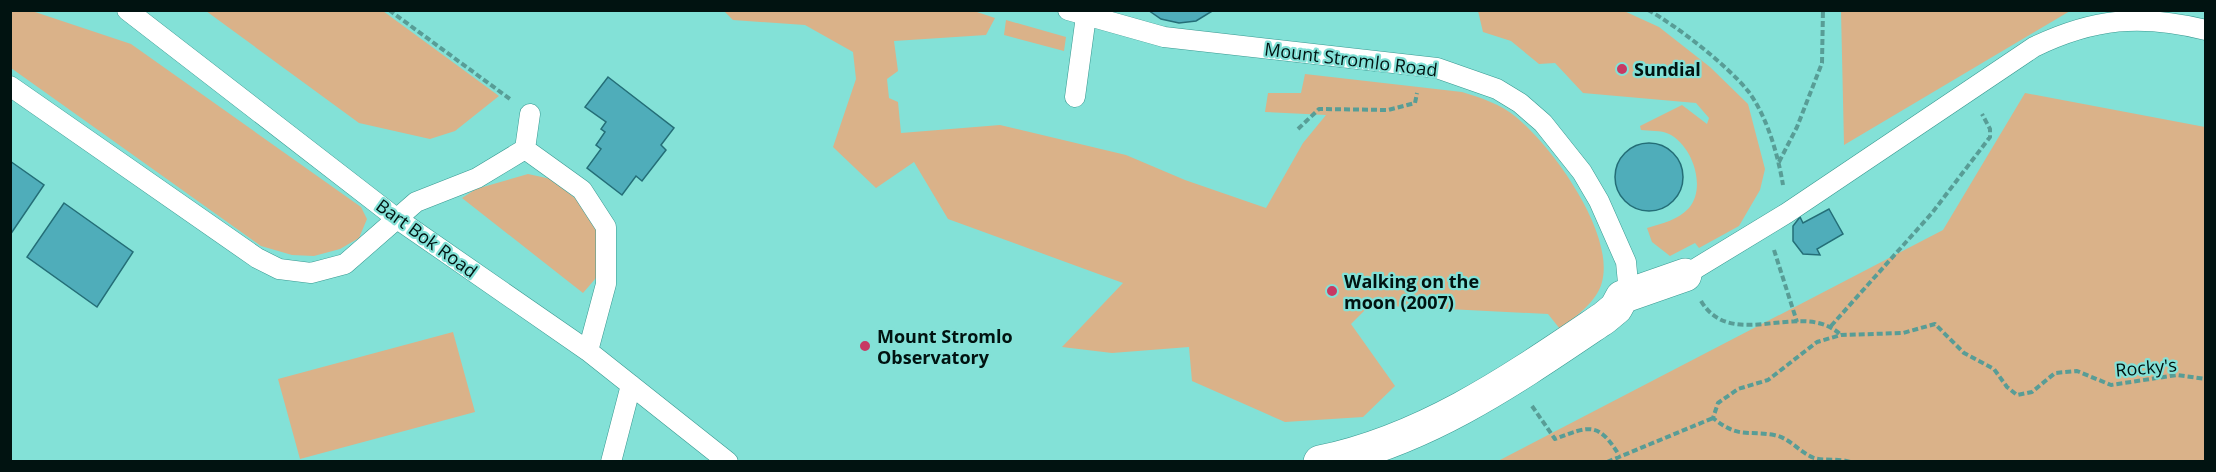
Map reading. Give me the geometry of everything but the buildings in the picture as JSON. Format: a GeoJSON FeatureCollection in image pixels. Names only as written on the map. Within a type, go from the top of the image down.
{"type":"FeatureCollection","features":[{"type":"Feature","properties":{"kind":"street"},"geometry":{"type":"LineString","coordinates":[[1320,462],[1360,453],[1421,430],[1515,378],[1605,318],[1616,308],[1622,297],[1685,275]]}},
{"type":"Feature","properties":{"kind":"lane","name":"Bart Bok Road"},"geometry":{"type":"LineString","coordinates":[[127,10],[396,218],[588,351],[728,462]]}},
{"type":"Feature","properties":{"kind":"lane"},"geometry":{"type":"LineString","coordinates":[[1075,97],[1077,13]]}},
{"type":"Feature","properties":{"kind":"lane","name":"Mount Stromlo Road"},"geometry":{"type":"LineString","coordinates":[[1077,13],[1164,37],[1422,66],[1497,89],[1520,103],[1543,123],[1566,149],[1599,201],[1626,261],[1628,283],[1622,297]]}},
{"type":"Feature","properties":{"kind":"lane"},"geometry":{"type":"LineString","coordinates":[[1685,275],[1788,213],[2034,47],[2061,34],[2089,25],[2119,20],[2149,19],[2205,30]]}},
{"type":"Feature","properties":{"kind":"lane"},"geometry":{"type":"LineString","coordinates":[[10,86],[257,258],[279,269],[311,273],[345,264],[375,241],[396,218],[416,202],[477,178],[525,149]]}},
{"type":"Feature","properties":{"kind":"lane"},"geometry":{"type":"LineString","coordinates":[[525,149],[530,114]]}},
{"type":"Feature","properties":{"kind":"lane"},"geometry":{"type":"LineString","coordinates":[[525,149],[582,190],[606,227],[606,284],[588,351]]}},
{"type":"Feature","properties":{"kind":"lane"},"geometry":{"type":"LineString","coordinates":[[611,462],[631,385]]}},
{"type":"Feature","properties":{"kind":"path"},"geometry":{"type":"LineString","coordinates":[[389,10],[530,114]]}},
{"type":"Feature","properties":{"kind":"path"},"geometry":{"type":"LineString","coordinates":[[1648,10],[1669,21],[1700,46],[1748,91],[1779,162],[1788,213]]}},
{"type":"Feature","properties":{"kind":"path"},"geometry":{"type":"LineString","coordinates":[[1779,162],[1797,127],[1822,63],[1823,10]]}},
{"type":"Feature","properties":{"kind":"path"},"geometry":{"type":"LineString","coordinates":[[1298,129],[1319,109],[1388,110],[1415,103],[1422,66]]}},
{"type":"Feature","properties":{"kind":"path"},"geometry":{"type":"LineString","coordinates":[[1831,326],[1932,213],[1990,137],[1985,119],[1967,93]]}},
{"type":"Feature","properties":{"kind":"path"},"geometry":{"type":"LineString","coordinates":[[1761,228],[1779,259],[1797,322]]}},
{"type":"Feature","properties":{"kind":"path"},"geometry":{"type":"LineString","coordinates":[[1685,275],[1708,313],[1736,326],[1797,322],[1831,326],[1841,335]]}},
{"type":"Feature","properties":{"kind":"path","name":"Rocky's"},"geometry":{"type":"LineString","coordinates":[[1713,418],[1718,403],[1738,389],[1768,380],[1817,342],[1841,335],[1903,333],[1935,324],[1964,353],[1994,369],[2007,387],[2017,395],[2032,392],[2055,373],[2077,371],[2111,385],[2176,375],[2204,378]]}},
{"type":"Feature","properties":{"kind":"path"},"geometry":{"type":"LineString","coordinates":[[1515,378],[1555,439],[1583,428],[1594,428],[1607,436],[1618,455]]}},
{"type":"Feature","properties":{"kind":"path"},"geometry":{"type":"LineString","coordinates":[[1607,462],[1618,455],[1713,418],[1727,430],[1784,438],[1814,458],[1835,458],[1850,462]]}},
{"type":"Feature","properties":{"kind":"shaded area"},"geometry":{"type":"Polygon","coordinates":[[[11,10],[32,11],[131,44],[361,207],[367,219],[359,238],[340,249],[314,256],[292,255],[261,246],[11,68],[11,10]]]}},
{"type":"Feature","properties":{"kind":"shaded area"},"geometry":{"type":"Polygon","coordinates":[[[971,10],[995,18],[986,35],[894,41],[898,71],[887,79],[889,98],[898,102],[901,133],[1000,125],[1126,155],[1185,180],[1266,208],[1303,143],[1326,115],[1265,112],[1268,93],[1301,93],[1305,74],[1462,92],[1510,112],[1531,130],[1562,169],[1590,216],[1599,240],[1604,262],[1599,289],[1585,308],[1560,329],[1548,314],[1370,305],[1351,324],[1395,386],[1363,417],[1285,422],[1192,381],[1189,347],[1112,353],[1062,347],[1123,283],[948,219],[914,162],[876,188],[833,147],[856,79],[853,52],[805,25],[733,20],[724,11],[971,10]]]}},
{"type":"Feature","properties":{"kind":"shaded area"},"geometry":{"type":"Polygon","coordinates":[[[1841,10],[2070,11],[1844,145],[1841,10]]]}},
{"type":"Feature","properties":{"kind":"shaded area"},"geometry":{"type":"Polygon","coordinates":[[[206,11],[383,11],[499,96],[455,131],[430,139],[359,123],[206,11]]]}},
{"type":"Feature","properties":{"kind":"shaded area"},"geometry":{"type":"Polygon","coordinates":[[[1478,11],[1624,11],[1659,27],[1710,67],[1748,104],[1765,169],[1760,190],[1739,226],[1699,248],[1695,243],[1670,256],[1652,242],[1647,228],[1675,218],[1689,208],[1697,189],[1697,178],[1690,157],[1677,139],[1659,131],[1641,130],[1640,126],[1682,105],[1707,124],[1709,118],[1696,103],[1583,93],[1555,63],[1539,64],[1511,41],[1483,32],[1478,11]]]}},
{"type":"Feature","properties":{"kind":"shaded area"},"geometry":{"type":"Polygon","coordinates":[[[1006,20],[1066,37],[1064,51],[1004,35],[1006,20]]]}},
{"type":"Feature","properties":{"kind":"shaded area"},"geometry":{"type":"Polygon","coordinates":[[[2025,93],[2205,127],[2205,461],[1498,461],[1943,230],[2025,93]]]}},
{"type":"Feature","properties":{"kind":"shaded area"},"geometry":{"type":"Polygon","coordinates":[[[528,174],[551,179],[581,203],[598,233],[596,278],[583,293],[462,198],[476,189],[528,174]]]}},
{"type":"Feature","properties":{"kind":"shaded area"},"geometry":{"type":"Polygon","coordinates":[[[453,332],[475,412],[300,459],[278,379],[453,332]]]}},
{"type":"Feature","properties":{"kind":"place","name":"Sundial"},"geometry":{"type":"Point","coordinates":[1622,69]}},
{"type":"Feature","properties":{"kind":"place","name":"Walking on the moon (2007)"},"geometry":{"type":"Point","coordinates":[1332,291]}},
{"type":"Feature","properties":{"kind":"place","name":"Mount Stromlo Observatory"},"geometry":{"type":"Point","coordinates":[865,346]}}]}
